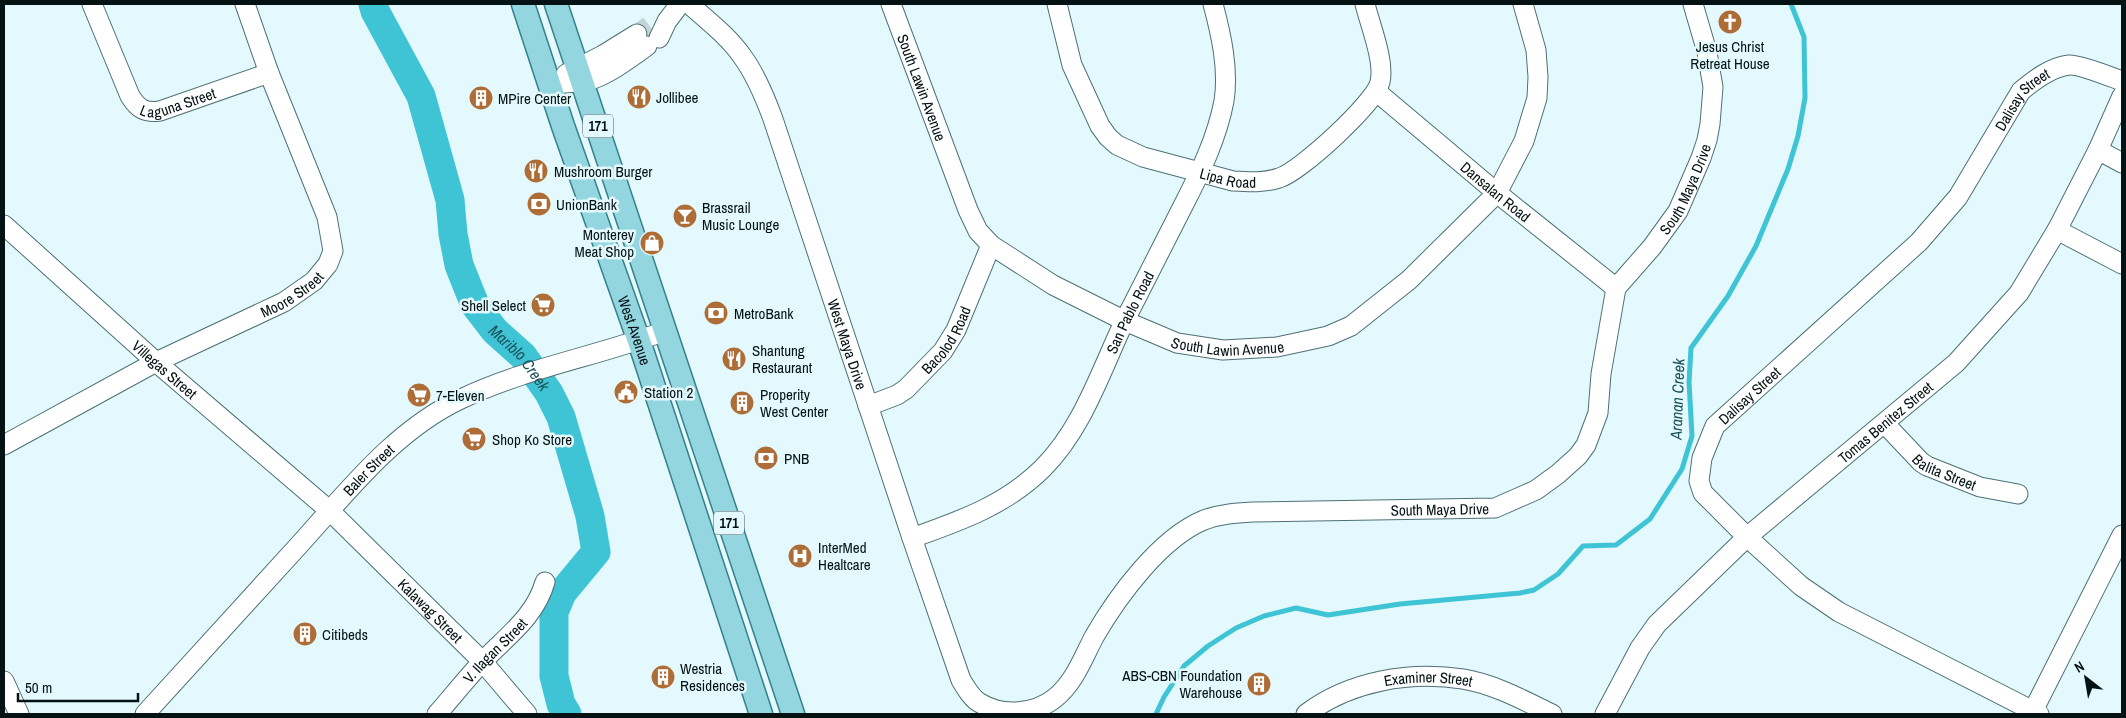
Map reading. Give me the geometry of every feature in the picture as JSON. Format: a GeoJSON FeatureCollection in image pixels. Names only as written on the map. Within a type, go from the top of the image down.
{"type":"FeatureCollection","features":[{"type":"Feature","properties":{"kind":"main road","name":"West Avenue"},"geometry":{"type":"LineString","coordinates":[[524,4],[639,341],[761,714]]}},
{"type":"Feature","properties":{"kind":"main road","name":"West Avenue"},"geometry":{"type":"LineString","coordinates":[[556,4],[793,714]]}},
{"type":"Feature","properties":{"kind":"street","name":"Laguna Street"},"geometry":{"type":"LineString","coordinates":[[92,4],[130,96],[140,109],[149,112],[160,111],[269,73]]}},
{"type":"Feature","properties":{"kind":"street","name":"Moore Street"},"geometry":{"type":"LineString","coordinates":[[4,446],[156,362],[284,302],[314,281],[328,264],[333,251],[327,217],[269,73],[245,4]]}},
{"type":"Feature","properties":{"kind":"street"},"geometry":{"type":"LineString","coordinates":[[550,84],[580,74],[594,78],[613,69],[680,4]]}},
{"type":"Feature","properties":{"kind":"street","name":"West Maya Drive"},"geometry":{"type":"LineString","coordinates":[[689,4],[722,34],[742,56],[762,90],[961,680],[968,692],[979,703]]}},
{"type":"Feature","properties":{"kind":"street","name":"South Lawin Avenue"},"geometry":{"type":"LineString","coordinates":[[891,4],[968,210],[978,231],[991,245],[1054,285],[1125,321],[1177,344],[1223,350],[1277,347],[1328,336],[1351,326],[1409,280],[1497,194],[1524,141],[1537,98],[1536,50],[1523,4]]}},
{"type":"Feature","properties":{"kind":"street","name":"Lipa Road"},"geometry":{"type":"LineString","coordinates":[[1056,4],[1072,64],[1100,126],[1108,137],[1130,152],[1200,172],[1234,181],[1262,182],[1280,178],[1300,167],[1315,155],[1377,92]]}},
{"type":"Feature","properties":{"kind":"street","name":"San Pablo Road"},"geometry":{"type":"LineString","coordinates":[[912,538],[990,508],[1016,491],[1043,468],[1061,446],[1081,414],[1098,382],[1125,321],[1200,172],[1214,136],[1224,101],[1224,66],[1219,28],[1213,4]]}},
{"type":"Feature","properties":{"kind":"street"},"geometry":{"type":"LineString","coordinates":[[1365,4],[1381,72],[1377,92]]}},
{"type":"Feature","properties":{"kind":"street","name":"South Maya Drive"},"geometry":{"type":"LineString","coordinates":[[979,703],[992,708],[1016,712],[1034,708],[1055,698],[1078,670],[1118,599],[1136,576],[1177,537],[1203,520],[1218,516],[1253,512],[1496,508],[1536,490],[1578,456],[1593,430],[1598,413],[1601,374],[1616,288],[1656,241],[1678,210],[1701,158],[1706,140],[1710,124],[1713,87],[1708,52],[1693,4]]}},
{"type":"Feature","properties":{"kind":"street","name":"Dalisay Street"},"geometry":{"type":"LineString","coordinates":[[2036,712],[1839,612],[1802,586],[1747,537],[1703,493],[1699,481],[1702,458],[1714,426],[1918,242],[1958,197],[2021,91],[2033,80],[2071,65],[2122,81]]}},
{"type":"Feature","properties":{"kind":"street","name":"Dansalan Road"},"geometry":{"type":"LineString","coordinates":[[1377,92],[1497,194],[1616,288]]}},
{"type":"Feature","properties":{"kind":"street","name":"Tomas Benitez Street"},"geometry":{"type":"LineString","coordinates":[[1605,714],[1640,648],[1657,624],[1747,537],[1956,363],[2019,293],[2057,230],[2098,150],[2122,96]]}},
{"type":"Feature","properties":{"kind":"street"},"geometry":{"type":"LineString","coordinates":[[2098,150],[2122,163]]}},
{"type":"Feature","properties":{"kind":"street","name":"Villegas Street"},"geometry":{"type":"LineString","coordinates":[[4,225],[156,362],[330,511]]}},
{"type":"Feature","properties":{"kind":"street"},"geometry":{"type":"LineString","coordinates":[[2057,230],[2122,264]]}},
{"type":"Feature","properties":{"kind":"street","name":"Bacolod Road"},"geometry":{"type":"LineString","coordinates":[[868,406],[898,395],[943,351],[956,330],[991,245]]}},
{"type":"Feature","properties":{"kind":"street","name":"Baler Street"},"geometry":{"type":"LineString","coordinates":[[145,714],[330,511],[391,447],[415,426],[460,399],[523,375],[639,341],[665,331]]}},
{"type":"Feature","properties":{"kind":"street","name":"Balita Street"},"geometry":{"type":"LineString","coordinates":[[1885,424],[1927,466],[1980,487],[2018,494]]}},
{"type":"Feature","properties":{"kind":"street","name":"Kalawag Street"},"geometry":{"type":"LineString","coordinates":[[330,511],[482,661],[528,714]]}},
{"type":"Feature","properties":{"kind":"street"},"geometry":{"type":"LineString","coordinates":[[2036,712],[2122,535]]}},
{"type":"Feature","properties":{"kind":"street","name":"V. Ilagan Street"},"geometry":{"type":"LineString","coordinates":[[437,714],[482,661],[526,619],[541,598],[545,582]]}},
{"type":"Feature","properties":{"kind":"street","name":"Examiner Street"},"geometry":{"type":"LineString","coordinates":[[1308,714],[1342,692],[1381,681],[1421,676],[1464,679],[1499,690],[1552,714]]}},
{"type":"Feature","properties":{"kind":"street"},"geometry":{"type":"LineString","coordinates":[[4,681],[19,714]]}},
{"type":"Feature","properties":{"kind":"waterway","name":"Mariblo Creek"},"geometry":{"type":"LineString","coordinates":[[373,4],[421,96],[450,200],[453,234],[459,265],[475,305],[495,331],[523,356],[549,393],[561,417],[590,516],[596,552],[562,593],[554,612],[554,676],[561,704],[567,714]]}},
{"type":"Feature","properties":{"kind":"waterway","name":"Aranan Creek"},"geometry":{"type":"LineString","coordinates":[[1156,714],[1164,697],[1184,666],[1208,646],[1236,628],[1264,616],[1296,608],[1328,615],[1400,604],[1520,593],[1534,590],[1558,574],[1583,546],[1616,545],[1650,519],[1682,469],[1692,436],[1689,382],[1691,348],[1728,296],[1756,246],[1788,169],[1798,136],[1805,98],[1804,37],[1791,4]]}},
{"type":"Feature","properties":{"kind":"tunnel"},"geometry":{"type":"LineString","coordinates":[[637,34],[649,25]]}},
{"type":"Feature","properties":{"kind":"place","name":"Jesus Christ Retreat House"},"geometry":{"type":"Point","coordinates":[1730,22]}},
{"type":"Feature","properties":{"kind":"place","name":"Jollibee"},"geometry":{"type":"Point","coordinates":[639,97]}},
{"type":"Feature","properties":{"kind":"place","name":"MPire Center"},"geometry":{"type":"Point","coordinates":[481,98]}},
{"type":"Feature","properties":{"kind":"place","name":"Mushroom Burger"},"geometry":{"type":"Point","coordinates":[536,171]}},
{"type":"Feature","properties":{"kind":"place","name":"UnionBank"},"geometry":{"type":"Point","coordinates":[539,204]}},
{"type":"Feature","properties":{"kind":"place","name":"Brassrail Music Lounge"},"geometry":{"type":"Point","coordinates":[685,216]}},
{"type":"Feature","properties":{"kind":"place","name":"Monterey Meat Shop"},"geometry":{"type":"Point","coordinates":[652,243]}},
{"type":"Feature","properties":{"kind":"place","name":"Shell Select"},"geometry":{"type":"Point","coordinates":[543,305]}},
{"type":"Feature","properties":{"kind":"place","name":"MetroBank"},"geometry":{"type":"Point","coordinates":[716,313]}},
{"type":"Feature","properties":{"kind":"place","name":"Shantung Restaurant"},"geometry":{"type":"Point","coordinates":[734,359]}},
{"type":"Feature","properties":{"kind":"place","name":"Station 2"},"geometry":{"type":"Point","coordinates":[626,392]}},
{"type":"Feature","properties":{"kind":"place","name":"7-Eleven"},"geometry":{"type":"Point","coordinates":[419,395]}},
{"type":"Feature","properties":{"kind":"place","name":"Properity West Center"},"geometry":{"type":"Point","coordinates":[742,403]}},
{"type":"Feature","properties":{"kind":"place","name":"Shop Ko Store"},"geometry":{"type":"Point","coordinates":[474,439]}},
{"type":"Feature","properties":{"kind":"place","name":"PNB"},"geometry":{"type":"Point","coordinates":[766,458]}},
{"type":"Feature","properties":{"kind":"place","name":"InterMed Healtcare"},"geometry":{"type":"Point","coordinates":[800,556]}},
{"type":"Feature","properties":{"kind":"place","name":"Citibeds"},"geometry":{"type":"Point","coordinates":[305,634]}},
{"type":"Feature","properties":{"kind":"place","name":"Westria Residences"},"geometry":{"type":"Point","coordinates":[663,677]}},
{"type":"Feature","properties":{"kind":"place","name":"ABS-CBN Foundation Warehouse"},"geometry":{"type":"Point","coordinates":[1259,684]}}]}
